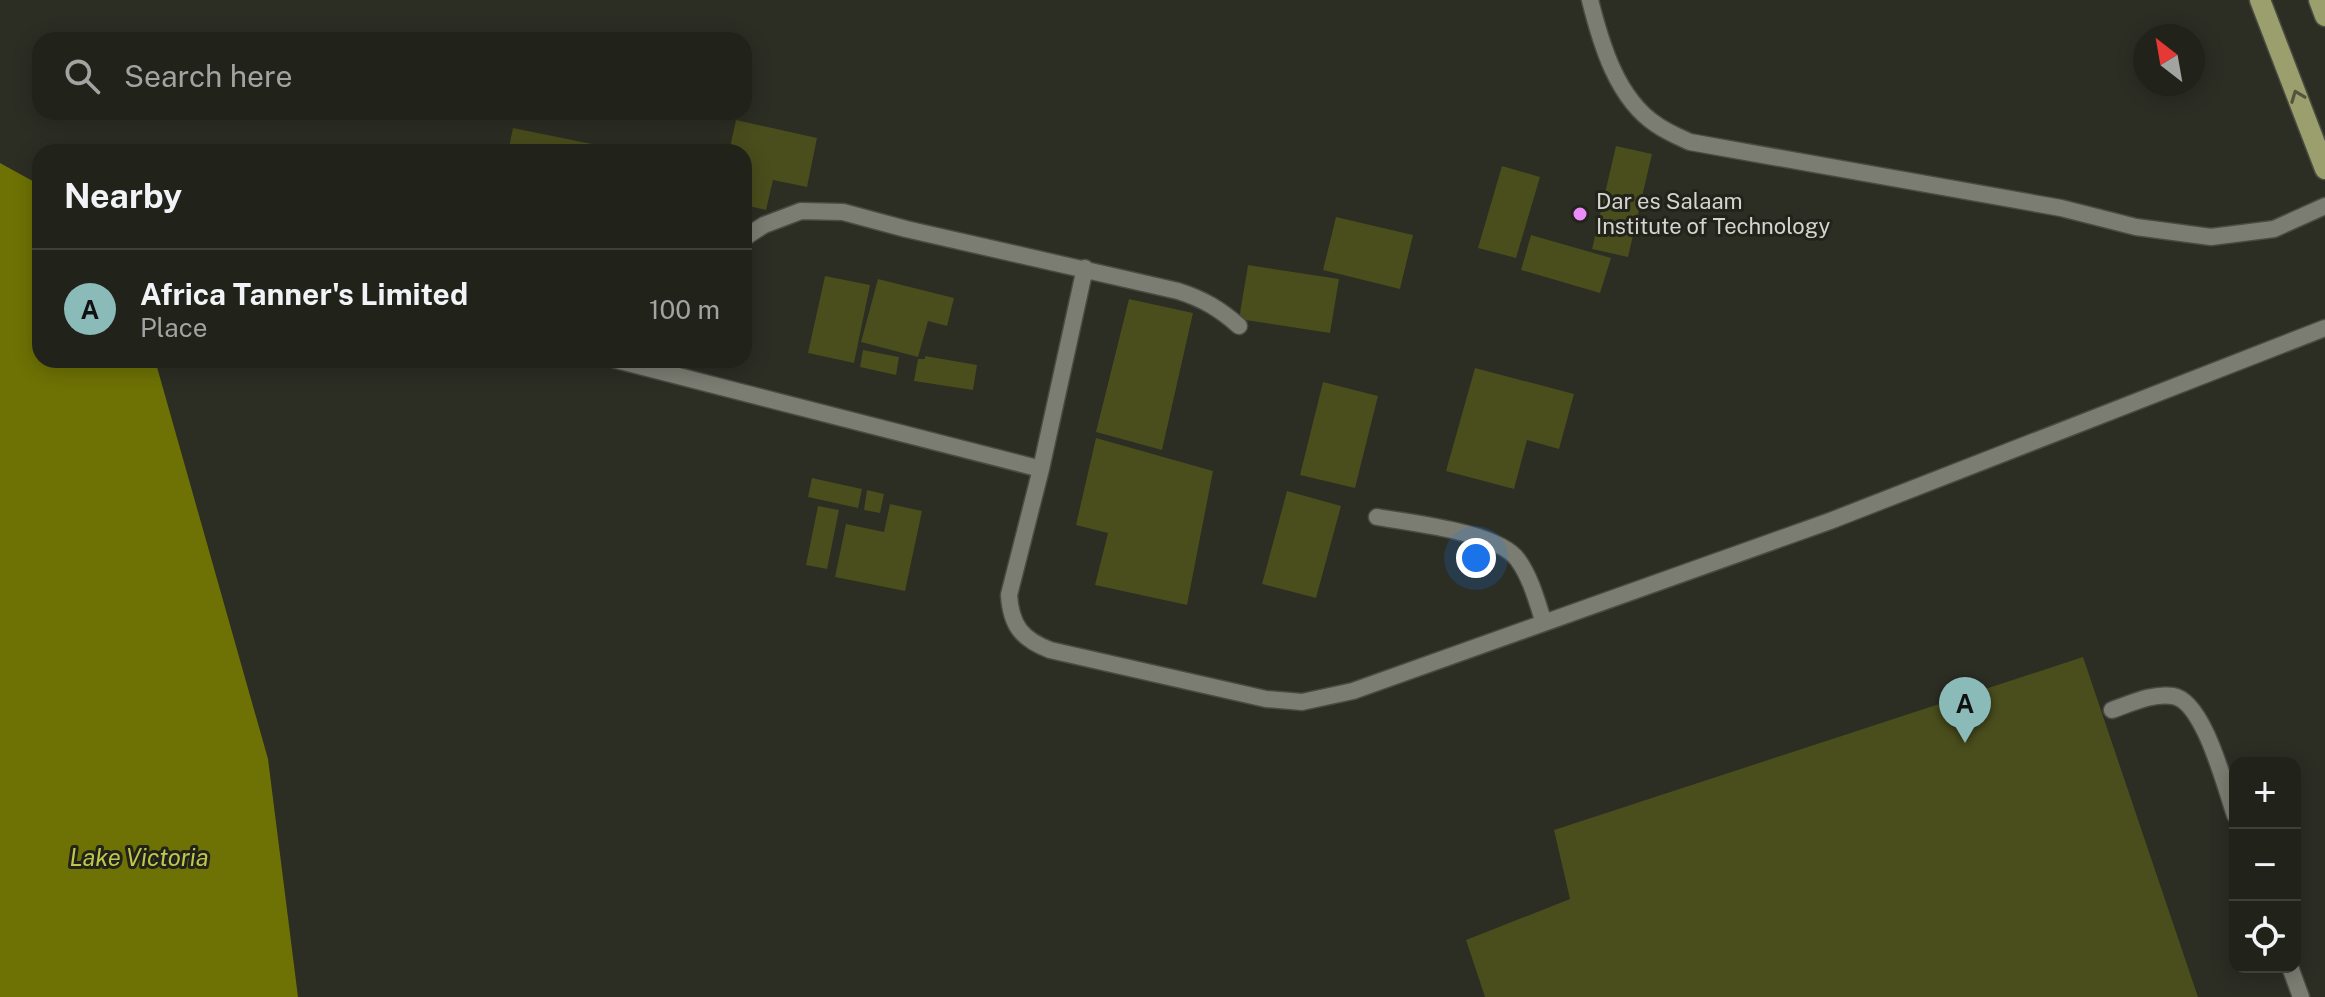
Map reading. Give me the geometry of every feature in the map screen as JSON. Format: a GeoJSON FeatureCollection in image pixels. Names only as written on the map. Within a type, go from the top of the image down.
{"type":"FeatureCollection","features":[{"type":"Feature","properties":{"kind":"main road"},"geometry":{"type":"LineString","coordinates":[[2260,0],[2325,169]]}},
{"type":"Feature","properties":{"kind":"main road"},"geometry":{"type":"LineString","coordinates":[[2319,0],[2325,16]]}},
{"type":"Feature","properties":{"kind":"lane"},"geometry":{"type":"LineString","coordinates":[[1590,0],[1599,36],[1629,100],[1656,125],[1690,142],[2061,208],[2136,227],[2211,237],[2274,229],[2325,206]]}},
{"type":"Feature","properties":{"kind":"lane"},"geometry":{"type":"LineString","coordinates":[[752,233],[801,211],[843,212],[1201,298],[1219,308],[1239,326]]}},
{"type":"Feature","properties":{"kind":"lane"},"geometry":{"type":"LineString","coordinates":[[1085,268],[1041,469],[1009,595],[1010,614],[1031,643],[1050,650],[1266,699],[1302,702],[1353,691],[1830,521],[2325,328]]}},
{"type":"Feature","properties":{"kind":"lane"},"geometry":{"type":"LineString","coordinates":[[665,368],[1041,469]]}},
{"type":"Feature","properties":{"kind":"lane"},"geometry":{"type":"LineString","coordinates":[[1377,517],[1489,540],[1505,548],[1517,558],[1523,569],[1544,623]]}},
{"type":"Feature","properties":{"kind":"lane"},"geometry":{"type":"LineString","coordinates":[[2112,710],[2149,697],[2175,696],[2191,705],[2203,726],[2229,798]]}},
{"type":"Feature","properties":{"kind":"lane"},"geometry":{"type":"LineString","coordinates":[[2292,973],[2301,997]]}},
{"type":"Feature","properties":{"kind":"water","name":"Lake Victoria"},"geometry":{"type":"Polygon","coordinates":[[[0,163],[32,181],[32,368],[157,368],[268,759],[298,997],[0,997],[0,163]]]}},
{"type":"Feature","properties":{"kind":"building"},"geometry":{"type":"Polygon","coordinates":[[[736,120],[817,138],[807,187],[773,180],[766,210],[752,207],[752,144],[731,144],[736,120]]]}},
{"type":"Feature","properties":{"kind":"building"},"geometry":{"type":"Polygon","coordinates":[[[513,128],[592,144],[510,144],[513,128]]]}},
{"type":"Feature","properties":{"kind":"building"},"geometry":{"type":"Polygon","coordinates":[[[1616,146],[1652,154],[1628,257],[1592,249],[1616,146]]]}},
{"type":"Feature","properties":{"kind":"building"},"geometry":{"type":"Polygon","coordinates":[[[1502,166],[1540,177],[1516,258],[1478,248],[1502,166]]]}},
{"type":"Feature","properties":{"kind":"building"},"geometry":{"type":"Polygon","coordinates":[[[1336,217],[1413,235],[1400,289],[1323,270],[1336,217]]]}},
{"type":"Feature","properties":{"kind":"building"},"geometry":{"type":"Polygon","coordinates":[[[1531,235],[1611,258],[1600,293],[1521,270],[1531,235]]]}},
{"type":"Feature","properties":{"kind":"building"},"geometry":{"type":"Polygon","coordinates":[[[1248,265],[1339,279],[1330,333],[1239,319],[1248,265]]]}},
{"type":"Feature","properties":{"kind":"building"},"geometry":{"type":"Polygon","coordinates":[[[825,276],[870,285],[854,363],[808,353],[825,276]]]}},
{"type":"Feature","properties":{"kind":"building"},"geometry":{"type":"Polygon","coordinates":[[[878,279],[954,298],[947,326],[928,321],[918,357],[861,342],[878,279]]]}},
{"type":"Feature","properties":{"kind":"building"},"geometry":{"type":"Polygon","coordinates":[[[1129,299],[1193,313],[1162,450],[1096,432],[1129,299]]]}},
{"type":"Feature","properties":{"kind":"building"},"geometry":{"type":"Polygon","coordinates":[[[863,350],[899,357],[896,375],[860,367],[863,350]]]}},
{"type":"Feature","properties":{"kind":"building"},"geometry":{"type":"Polygon","coordinates":[[[925,356],[977,365],[973,390],[914,381],[918,359],[925,359],[925,356]]]}},
{"type":"Feature","properties":{"kind":"building"},"geometry":{"type":"Polygon","coordinates":[[[1475,368],[1574,394],[1559,449],[1527,440],[1514,489],[1446,471],[1475,368]]]}},
{"type":"Feature","properties":{"kind":"building"},"geometry":{"type":"Polygon","coordinates":[[[1323,382],[1378,396],[1355,488],[1300,475],[1323,382]]]}},
{"type":"Feature","properties":{"kind":"building"},"geometry":{"type":"Polygon","coordinates":[[[1096,438],[1213,471],[1187,605],[1095,585],[1108,533],[1076,525],[1096,438]]]}},
{"type":"Feature","properties":{"kind":"building"},"geometry":{"type":"Polygon","coordinates":[[[812,478],[862,489],[858,508],[808,497],[812,478]]]}},
{"type":"Feature","properties":{"kind":"building"},"geometry":{"type":"Polygon","coordinates":[[[867,490],[884,494],[880,513],[864,510],[867,490]]]}},
{"type":"Feature","properties":{"kind":"building"},"geometry":{"type":"Polygon","coordinates":[[[1287,491],[1341,506],[1316,598],[1262,584],[1287,491]]]}},
{"type":"Feature","properties":{"kind":"building"},"geometry":{"type":"Polygon","coordinates":[[[890,504],[922,511],[905,591],[835,577],[846,524],[884,532],[890,504]]]}},
{"type":"Feature","properties":{"kind":"building"},"geometry":{"type":"Polygon","coordinates":[[[818,506],[839,510],[827,569],[806,565],[818,506]]]}},
{"type":"Feature","properties":{"kind":"building"},"geometry":{"type":"Polygon","coordinates":[[[2083,657],[2198,997],[1485,997],[1466,940],[1570,899],[1554,830],[2083,657]]]}},
{"type":"Feature","properties":{"kind":"place","name":"Dar es Salaam Institute of Technology"},"geometry":{"type":"Point","coordinates":[1580,214]}},
{"type":"Feature","properties":{"kind":"place","name":"Africa Tanner's Limited"},"geometry":{"type":"Point","coordinates":[1965,743]}}]}
